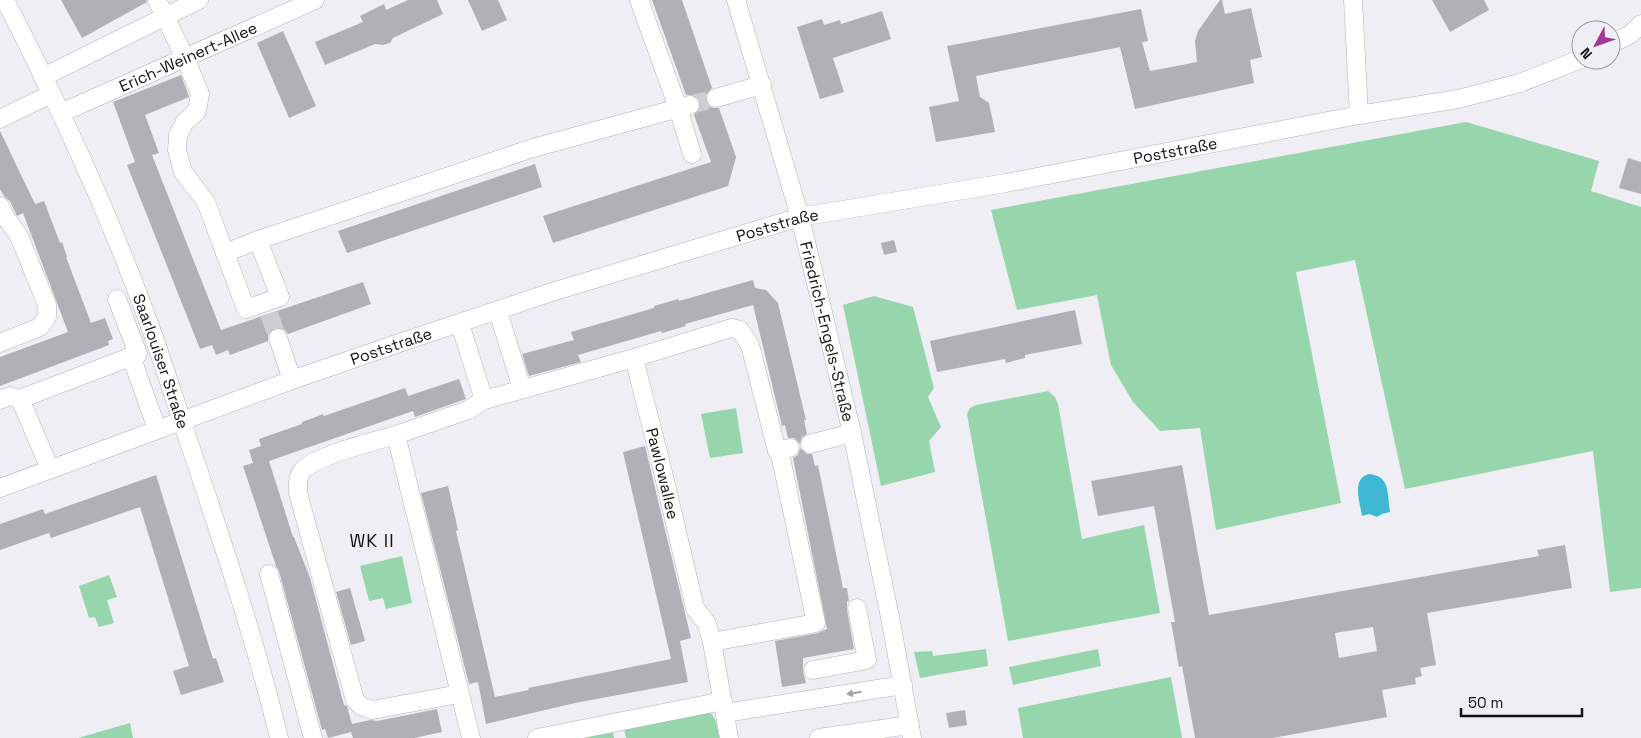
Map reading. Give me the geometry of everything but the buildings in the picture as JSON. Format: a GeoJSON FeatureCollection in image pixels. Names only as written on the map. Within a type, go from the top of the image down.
{"type":"FeatureCollection","features":[{"type":"Feature","properties":{"kind":"street","name":"Saarlouiser Straße"},"geometry":{"type":"LineString","coordinates":[[5,0],[61,113],[144,310],[237,587],[279,738]]}},
{"type":"Feature","properties":{"kind":"street"},"geometry":{"type":"LineString","coordinates":[[157,0],[200,94],[197,111],[185,122],[178,135],[177,150],[183,172],[206,202],[246,309],[267,308],[280,297],[258,240]]}},
{"type":"Feature","properties":{"kind":"street"},"geometry":{"type":"LineString","coordinates":[[44,77],[199,0]]}},
{"type":"Feature","properties":{"kind":"street","name":"Erich-Weinert-Allee"},"geometry":{"type":"LineString","coordinates":[[61,113],[315,0]]}},
{"type":"Feature","properties":{"kind":"street"},"geometry":{"type":"LineString","coordinates":[[639,0],[684,106],[692,154]]}},
{"type":"Feature","properties":{"kind":"street","name":"Friedrich-Engels-Straße"},"geometry":{"type":"LineString","coordinates":[[736,0],[800,217],[852,433],[890,616],[911,731]]}},
{"type":"Feature","properties":{"kind":"street"},"geometry":{"type":"LineString","coordinates":[[1353,0],[1359,115]]}},
{"type":"Feature","properties":{"kind":"street"},"geometry":{"type":"LineString","coordinates":[[1621,39],[1630,34],[1641,24]]}},
{"type":"Feature","properties":{"kind":"street","name":"Poststraße"},"geometry":{"type":"LineString","coordinates":[[0,488],[292,380],[632,267],[800,217],[1006,183],[1359,115],[1458,99],[1511,86],[1571,63]]}},
{"type":"Feature","properties":{"kind":"street"},"geometry":{"type":"LineString","coordinates":[[716,98],[762,85]]}},
{"type":"Feature","properties":{"kind":"street"},"geometry":{"type":"LineString","coordinates":[[0,119],[52,94]]}},
{"type":"Feature","properties":{"kind":"street"},"geometry":{"type":"LineString","coordinates":[[225,253],[258,240],[533,148],[684,106]]}},
{"type":"Feature","properties":{"kind":"street"},"geometry":{"type":"LineString","coordinates":[[0,206],[19,236],[47,305],[47,317],[40,327],[0,343]]}},
{"type":"Feature","properties":{"kind":"street"},"geometry":{"type":"LineString","coordinates":[[0,400],[10,396],[20,399],[138,354],[117,299]]}},
{"type":"Feature","properties":{"kind":"street"},"geometry":{"type":"LineString","coordinates":[[498,311],[522,388]]}},
{"type":"Feature","properties":{"kind":"street"},"geometry":{"type":"LineString","coordinates":[[460,324],[484,400]]}},
{"type":"Feature","properties":{"kind":"street"},"geometry":{"type":"LineString","coordinates":[[460,694],[372,710],[360,706],[356,700],[298,493],[298,481],[301,472],[309,464],[326,457],[468,410],[484,400],[732,328],[740,330],[750,345],[784,450],[780,454],[816,623],[712,642]]}},
{"type":"Feature","properties":{"kind":"street"},"geometry":{"type":"LineString","coordinates":[[278,338],[292,380]]}},
{"type":"Feature","properties":{"kind":"street"},"geometry":{"type":"LineString","coordinates":[[131,356],[158,429]]}},
{"type":"Feature","properties":{"kind":"street","name":"Pawlowallee"},"geometry":{"type":"LineString","coordinates":[[634,358],[695,608],[707,624],[712,642],[729,738]]}},
{"type":"Feature","properties":{"kind":"street"},"geometry":{"type":"LineString","coordinates":[[20,399],[50,469]]}},
{"type":"Feature","properties":{"kind":"street","name":"Friedrich-Engels-Straße"},"geometry":{"type":"LineString","coordinates":[[810,444],[852,433]]}},
{"type":"Feature","properties":{"kind":"street"},"geometry":{"type":"LineString","coordinates":[[396,435],[471,738]]}},
{"type":"Feature","properties":{"kind":"street"},"geometry":{"type":"LineString","coordinates":[[269,574],[313,738]]}},
{"type":"Feature","properties":{"kind":"street"},"geometry":{"type":"LineString","coordinates":[[813,670],[867,660],[857,608]]}},
{"type":"Feature","properties":{"kind":"street"},"geometry":{"type":"LineString","coordinates":[[537,738],[724,707],[902,685]]}},
{"type":"Feature","properties":{"kind":"street"},"geometry":{"type":"LineString","coordinates":[[819,738],[911,731]]}},
{"type":"Feature","properties":{"kind":"green space"},"geometry":{"type":"Polygon","coordinates":[[[1466,122],[1599,161],[1591,191],[1641,207],[1641,588],[1610,592],[1593,451],[1405,489],[1355,260],[1296,272],[1341,503],[1216,530],[1200,428],[1160,431],[1133,402],[1111,365],[1097,295],[1017,310],[991,210],[1466,122]]]}},
{"type":"Feature","properties":{"kind":"green space"},"geometry":{"type":"Polygon","coordinates":[[[874,296],[913,307],[934,388],[928,397],[941,427],[929,441],[935,472],[881,486],[843,305],[874,296]]]}},
{"type":"Feature","properties":{"kind":"green space"},"geometry":{"type":"Polygon","coordinates":[[[1048,391],[1055,397],[1058,404],[1082,539],[1144,525],[1160,613],[1008,641],[967,414],[970,408],[976,405],[1048,391]]]}},
{"type":"Feature","properties":{"kind":"green space"},"geometry":{"type":"Polygon","coordinates":[[[736,408],[743,453],[710,458],[701,414],[736,408]]]}},
{"type":"Feature","properties":{"kind":"green space"},"geometry":{"type":"Polygon","coordinates":[[[402,556],[412,603],[386,609],[383,598],[369,601],[360,566],[402,556]]]}},
{"type":"Feature","properties":{"kind":"green space"},"geometry":{"type":"Polygon","coordinates":[[[109,575],[117,597],[107,600],[114,623],[99,627],[95,617],[89,618],[79,586],[109,575]]]}},
{"type":"Feature","properties":{"kind":"green space"},"geometry":{"type":"Polygon","coordinates":[[[986,649],[988,666],[920,678],[914,652],[932,651],[933,656],[986,649]]]}},
{"type":"Feature","properties":{"kind":"green space"},"geometry":{"type":"Polygon","coordinates":[[[1098,649],[1101,666],[1013,685],[1009,667],[1098,649]]]}},
{"type":"Feature","properties":{"kind":"green space"},"geometry":{"type":"Polygon","coordinates":[[[1171,677],[1182,738],[1023,738],[1018,708],[1171,677]]]}},
{"type":"Feature","properties":{"kind":"green space"},"geometry":{"type":"Polygon","coordinates":[[[700,712],[710,712],[715,719],[720,738],[626,738],[624,729],[613,731],[614,738],[569,738],[700,712]]]}},
{"type":"Feature","properties":{"kind":"green space"},"geometry":{"type":"Polygon","coordinates":[[[130,723],[133,738],[78,738],[130,723]]]}},
{"type":"Feature","properties":{"kind":"water"},"geometry":{"type":"Polygon","coordinates":[[[1369,474],[1381,478],[1387,487],[1390,512],[1377,517],[1369,514],[1362,516],[1358,486],[1363,476],[1369,474]]]}},
{"type":"Feature","properties":{"kind":"tunnel"},"geometry":{"type":"LineString","coordinates":[[690,105],[716,98]]}},
{"type":"Feature","properties":{"kind":"tunnel"},"geometry":{"type":"LineString","coordinates":[[269,314],[278,338]]}},
{"type":"Feature","properties":{"kind":"district","name":"WK II"},"geometry":{"type":"Point","coordinates":[372,540]}}]}
